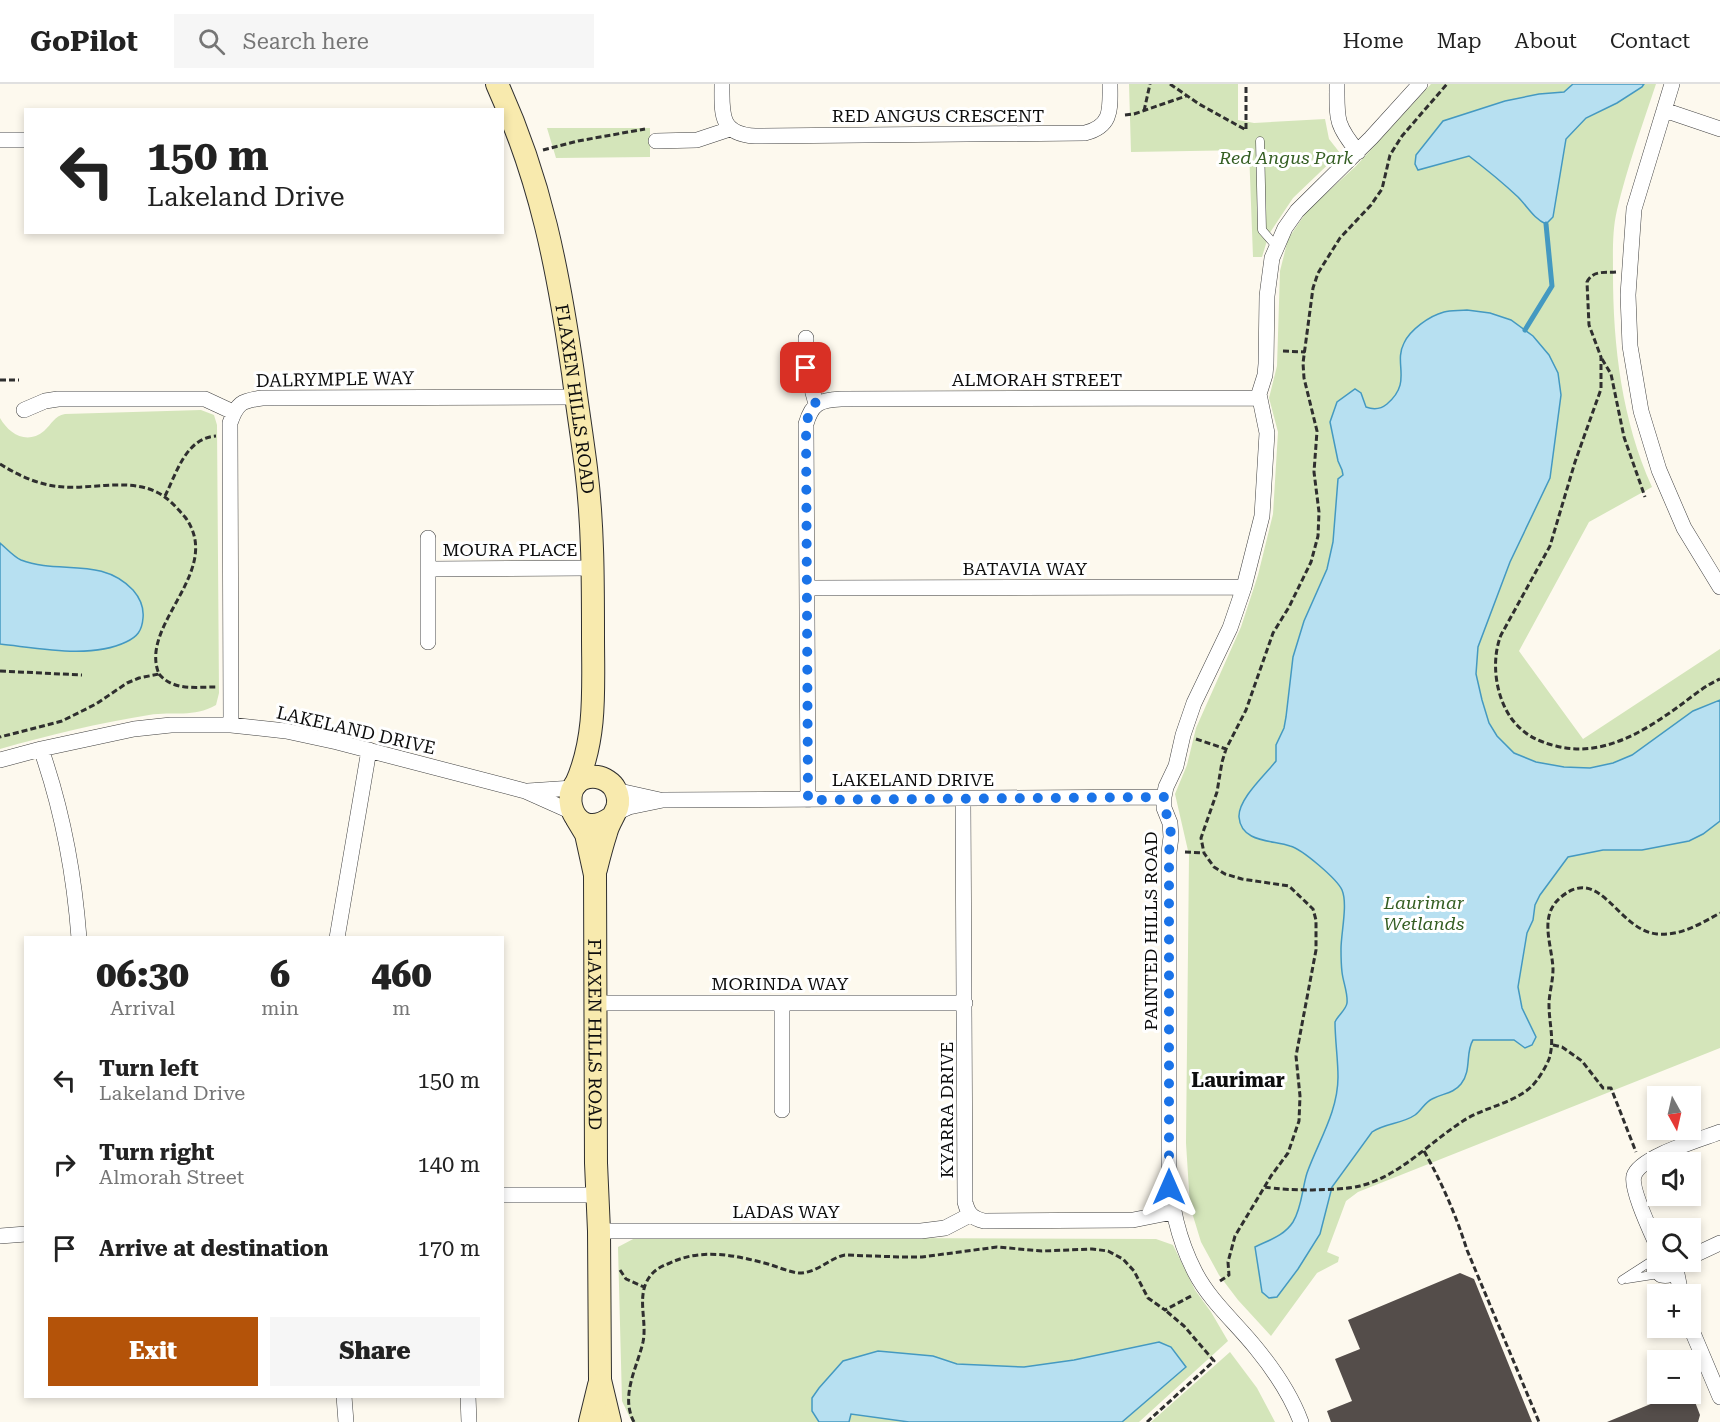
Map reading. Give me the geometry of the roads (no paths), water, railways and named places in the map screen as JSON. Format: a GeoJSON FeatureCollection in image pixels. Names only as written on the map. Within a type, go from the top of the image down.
{"type":"FeatureCollection","features":[{"type":"Feature","properties":{"kind":"street","name":"FLAXEN HILLS ROAD"},"geometry":{"type":"LineString","coordinates":[[497,84],[504,108]]}},
{"type":"Feature","properties":{"kind":"street"},"geometry":{"type":"LineString","coordinates":[[652,135],[697,140],[730,129],[723,117],[722,84]]}},
{"type":"Feature","properties":{"kind":"street","name":"RED ANGUS CRESCENT"},"geometry":{"type":"LineString","coordinates":[[730,129],[742,135],[755,136],[1092,132],[1100,128],[1109,116],[1110,84]]}},
{"type":"Feature","properties":{"kind":"street"},"geometry":{"type":"LineString","coordinates":[[1337,84],[1337,113],[1340,130],[1358,152]]}},
{"type":"Feature","properties":{"kind":"street"},"geometry":{"type":"LineString","coordinates":[[1164,797],[1176,766],[1194,703],[1230,628],[1258,535],[1264,493],[1267,433],[1259,398],[1265,375],[1267,296],[1272,258],[1276,246],[1285,228],[1298,211],[1358,152],[1420,84]]}},
{"type":"Feature","properties":{"kind":"street"},"geometry":{"type":"LineString","coordinates":[[1672,84],[1634,209],[1628,314],[1630,346],[1648,439],[1669,497],[1684,528],[1720,587]]}},
{"type":"Feature","properties":{"kind":"street","name":"FLAXEN HILLS ROAD"},"geometry":{"type":"LineString","coordinates":[[504,109],[509,127],[527,154],[550,235],[586,469],[592,568],[592,724],[585,764],[575,786]]}},
{"type":"Feature","properties":{"kind":"street"},"geometry":{"type":"LineString","coordinates":[[1664,110],[1720,129]]}},
{"type":"Feature","properties":{"kind":"street"},"geometry":{"type":"LineString","coordinates":[[0,140],[24,140]]}},
{"type":"Feature","properties":{"kind":"street"},"geometry":{"type":"LineString","coordinates":[[806,338],[806,368],[816,405],[809,414],[806,424],[808,800]]}},
{"type":"Feature","properties":{"kind":"street","name":"DALRYMPLE WAY"},"geometry":{"type":"LineString","coordinates":[[234,412],[239,404],[247,400],[262,398],[576,397]]}},
{"type":"Feature","properties":{"kind":"street","name":"ALMORAH STREET"},"geometry":{"type":"LineString","coordinates":[[816,405],[825,400],[841,399],[1259,398]]}},
{"type":"Feature","properties":{"kind":"street"},"geometry":{"type":"LineString","coordinates":[[24,410],[45,401],[58,399],[206,399],[234,412],[230,423],[231,725]]}},
{"type":"Feature","properties":{"kind":"street","name":"MOURA PLACE"},"geometry":{"type":"LineString","coordinates":[[428,538],[428,642]]}},
{"type":"Feature","properties":{"kind":"street","name":"MOURA PLACE"},"geometry":{"type":"LineString","coordinates":[[428,569],[592,568]]}},
{"type":"Feature","properties":{"kind":"street","name":"BATAVIA WAY"},"geometry":{"type":"LineString","coordinates":[[807,588],[1244,587]]}},
{"type":"Feature","properties":{"kind":"street","name":"FLAXEN HILLS ROAD"},"geometry":{"type":"LineString","coordinates":[[592,724],[601,764],[613,786]]}},
{"type":"Feature","properties":{"kind":"street","name":"LAKELAND DRIVE"},"geometry":{"type":"LineString","coordinates":[[0,760],[134,729],[182,725],[231,725],[286,732],[369,750],[525,791],[575,815]]}},
{"type":"Feature","properties":{"kind":"street"},"geometry":{"type":"LineString","coordinates":[[41,749],[64,824],[76,888],[79,936]]}},
{"type":"Feature","properties":{"kind":"street"},"geometry":{"type":"LineString","coordinates":[[337,936],[369,750]]}},
{"type":"Feature","properties":{"kind":"street"},"geometry":{"type":"LineString","coordinates":[[597,777],[613,786],[618,798],[613,816],[605,822],[590,825],[575,815],[570,804],[575,786],[582,780],[597,777]]}},
{"type":"Feature","properties":{"kind":"street","name":"LAKELAND DRIVE"},"geometry":{"type":"LineString","coordinates":[[525,791],[575,786]]}},
{"type":"Feature","properties":{"kind":"street","name":"LAKELAND DRIVE"},"geometry":{"type":"LineString","coordinates":[[613,786],[663,800]]}},
{"type":"Feature","properties":{"kind":"street","name":"LAKELAND DRIVE"},"geometry":{"type":"LineString","coordinates":[[613,816],[629,807],[663,800],[1164,797]]}},
{"type":"Feature","properties":{"kind":"street","name":"PAINTED HILLS ROAD"},"geometry":{"type":"LineString","coordinates":[[1164,797],[1171,837],[1169,852],[1169,1166],[1173,1212],[1196,1273],[1272,1369],[1301,1422]]}},
{"type":"Feature","properties":{"kind":"street","name":"KYARRA DRIVE"},"geometry":{"type":"LineString","coordinates":[[963,799],[965,1202],[970,1215]]}},
{"type":"Feature","properties":{"kind":"street","name":"FLAXEN HILLS ROAD"},"geometry":{"type":"LineString","coordinates":[[575,815],[586,834],[595,875],[594,1003],[600,1380],[610,1422]]}},
{"type":"Feature","properties":{"kind":"street","name":"FLAXEN HILLS ROAD"},"geometry":{"type":"LineString","coordinates":[[595,875],[613,816]]}},
{"type":"Feature","properties":{"kind":"street","name":"MORINDA WAY"},"geometry":{"type":"LineString","coordinates":[[594,1003],[965,1002]]}},
{"type":"Feature","properties":{"kind":"street"},"geometry":{"type":"LineString","coordinates":[[782,1003],[782,1110]]}},
{"type":"Feature","properties":{"kind":"street"},"geometry":{"type":"LineString","coordinates":[[1650,1218],[1634,1182],[1638,1169],[1644,1164],[1720,1132]]}},
{"type":"Feature","properties":{"kind":"street"},"geometry":{"type":"LineString","coordinates":[[504,1195],[597,1195]]}},
{"type":"Feature","properties":{"kind":"street"},"geometry":{"type":"LineString","coordinates":[[970,1215],[984,1221],[1122,1220],[1149,1218],[1173,1212]]}},
{"type":"Feature","properties":{"kind":"street","name":"LADAS WAY"},"geometry":{"type":"LineString","coordinates":[[599,1231],[921,1231],[945,1228],[970,1215]]}},
{"type":"Feature","properties":{"kind":"street"},"geometry":{"type":"LineString","coordinates":[[0,1236],[24,1234]]}},
{"type":"Feature","properties":{"kind":"street"},"geometry":{"type":"LineString","coordinates":[[1701,1250],[1715,1245]]}},
{"type":"Feature","properties":{"kind":"street"},"geometry":{"type":"LineString","coordinates":[[1695,1338],[1720,1397]]}},
{"type":"Feature","properties":{"kind":"street","name":"FLAXEN HILLS ROAD"},"geometry":{"type":"LineString","coordinates":[[590,1422],[600,1380]]}},
{"type":"Feature","properties":{"kind":"street"},"geometry":{"type":"LineString","coordinates":[[344,1398],[346,1422]]}},
{"type":"Feature","properties":{"kind":"street"},"geometry":{"type":"LineString","coordinates":[[468,1398],[469,1422]]}},
{"type":"Feature","properties":{"kind":"lane"},"geometry":{"type":"LineString","coordinates":[[1260,141],[1262,230],[1276,246]]}},
{"type":"Feature","properties":{"kind":"water"},"geometry":{"type":"Polygon","coordinates":[[[1573,84],[1644,84],[1617,103],[1586,118],[1566,139],[1553,217],[1546,224],[1534,216],[1506,186],[1469,156],[1418,170],[1415,164],[1416,155],[1443,121],[1505,101],[1564,92],[1573,84]]]}},
{"type":"Feature","properties":{"kind":"water"},"geometry":{"type":"Polygon","coordinates":[[[1467,310],[1490,313],[1511,320],[1533,336],[1549,355],[1558,373],[1561,395],[1550,478],[1510,562],[1478,647],[1476,674],[1489,723],[1497,736],[1514,753],[1536,762],[1564,767],[1590,768],[1613,763],[1632,755],[1693,711],[1720,700],[1720,821],[1689,841],[1642,850],[1603,850],[1568,857],[1540,895],[1527,933],[1518,987],[1522,1008],[1536,1037],[1532,1045],[1525,1048],[1514,1040],[1473,1040],[1469,1050],[1466,1073],[1458,1087],[1430,1100],[1410,1118],[1372,1132],[1332,1187],[1320,1234],[1277,1297],[1269,1298],[1262,1292],[1255,1247],[1281,1234],[1293,1222],[1307,1173],[1335,1102],[1338,1070],[1335,1022],[1347,1003],[1341,960],[1344,896],[1339,885],[1327,872],[1295,848],[1259,839],[1245,832],[1239,817],[1240,810],[1253,787],[1276,761],[1276,745],[1284,728],[1286,717],[1293,657],[1304,621],[1327,569],[1333,542],[1338,479],[1343,475],[1330,422],[1337,402],[1355,389],[1361,393],[1366,407],[1375,409],[1385,406],[1399,388],[1401,351],[1411,333],[1438,314],[1467,310]]]}},
{"type":"Feature","properties":{"kind":"water"},"geometry":{"type":"Polygon","coordinates":[[[0,543],[21,560],[35,564],[94,570],[121,580],[133,590],[141,603],[143,618],[138,633],[126,642],[97,650],[47,650],[0,644],[0,543]]]}},
{"type":"Feature","properties":{"kind":"water"},"geometry":{"type":"Polygon","coordinates":[[[1159,1342],[1171,1347],[1186,1367],[1122,1422],[909,1422],[851,1414],[849,1422],[819,1422],[812,1411],[812,1398],[843,1361],[878,1351],[933,1356],[957,1364],[1024,1367],[1074,1360],[1159,1342]]]}},
{"type":"Feature","properties":{"kind":"waterway"},"geometry":{"type":"LineString","coordinates":[[1525,330],[1552,286],[1546,224]]}},
{"type":"Feature","properties":{"kind":"district","name":"Laurimar"},"geometry":{"type":"Point","coordinates":[1238,1080]}},
{"type":"Feature","properties":{"kind":"park label","name":"Red Angus Park"},"geometry":{"type":"Point","coordinates":[1286,157]}},
{"type":"Feature","properties":{"kind":"park label","name":"Laurimar Wetlands"},"geometry":{"type":"Point","coordinates":[1424,912]}}]}
